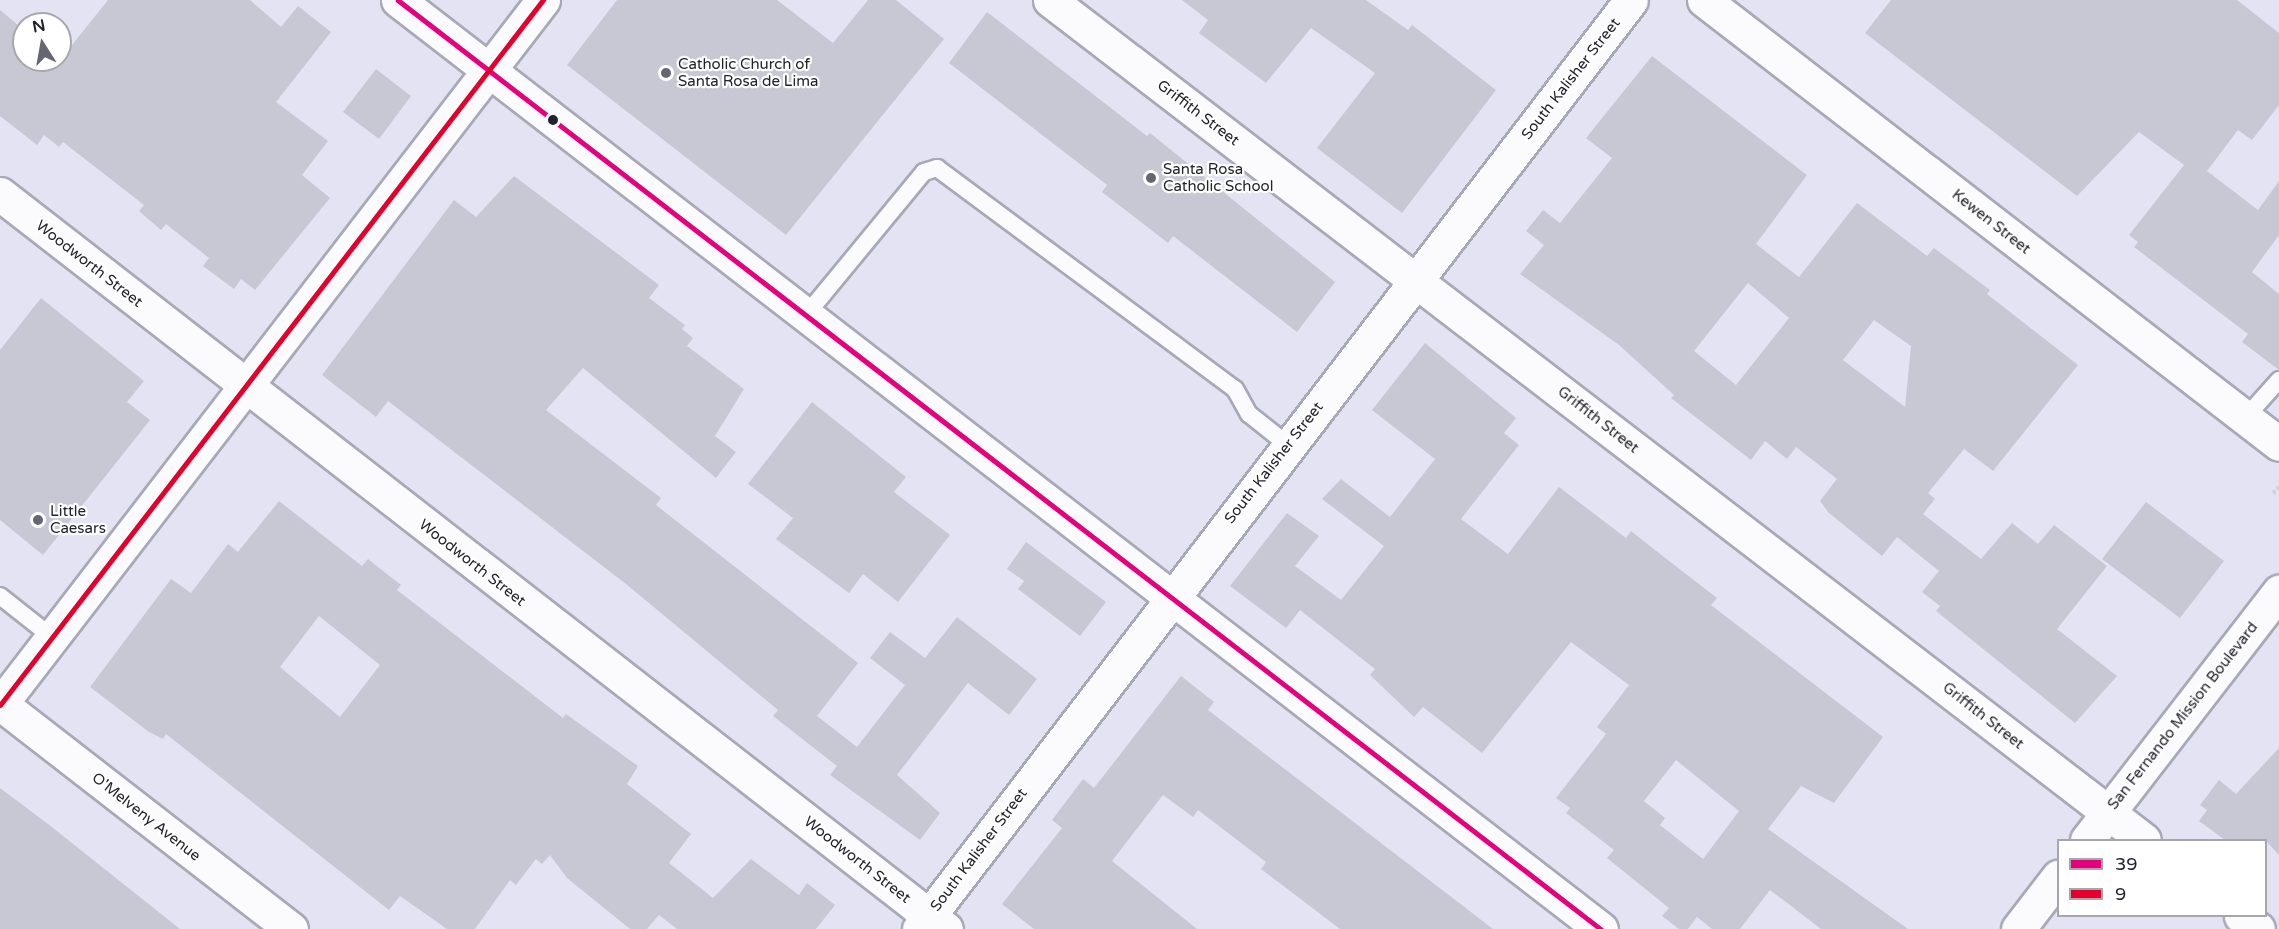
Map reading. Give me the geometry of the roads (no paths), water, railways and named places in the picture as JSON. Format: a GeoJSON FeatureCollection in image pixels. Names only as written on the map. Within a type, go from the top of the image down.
{"type":"FeatureCollection","features":[{"type":"Feature","properties":{"kind":"street"},"geometry":{"type":"LineString","coordinates":[[398,0],[1601,929]]}},
{"type":"Feature","properties":{"kind":"street"},"geometry":{"type":"LineString","coordinates":[[0,705],[543,0]]}},
{"type":"Feature","properties":{"kind":"street","name":"Griffith Street"},"geometry":{"type":"LineString","coordinates":[[1050,0],[2143,839]]}},
{"type":"Feature","properties":{"kind":"street","name":"South Kalisher Street"},"geometry":{"type":"LineString","coordinates":[[932,925],[1171,597],[1631,0]]}},
{"type":"Feature","properties":{"kind":"street","name":"Kewen Street"},"geometry":{"type":"LineString","coordinates":[[1704,0],[2279,444]]}},
{"type":"Feature","properties":{"kind":"street","name":"Woodworth Street"},"geometry":{"type":"LineString","coordinates":[[0,194],[932,925]]}},
{"type":"Feature","properties":{"kind":"street","name":"San Fernando Mission Boulevard"},"geometry":{"type":"LineString","coordinates":[[2088,839],[2279,592]]}},
{"type":"Feature","properties":{"kind":"street","name":"O'Melveny Avenue"},"geometry":{"type":"LineString","coordinates":[[0,705],[291,929]]}},
{"type":"Feature","properties":{"kind":"street"},"geometry":{"type":"LineString","coordinates":[[2018,929],[2057,878]]}},
{"type":"Feature","properties":{"kind":"street"},"geometry":{"type":"LineString","coordinates":[[2243,917],[2258,929]]}},
{"type":"Feature","properties":{"kind":"lane"},"geometry":{"type":"LineString","coordinates":[[806,315],[924,172],[938,168],[1235,389],[1249,414],[1288,445]]}},
{"type":"Feature","properties":{"kind":"lane"},"geometry":{"type":"LineString","coordinates":[[2245,418],[2279,380]]}},
{"type":"Feature","properties":{"kind":"lane"},"geometry":{"type":"LineString","coordinates":[[0,596],[52,637]]}},
{"type":"Feature","properties":{"kind":"place","name":"Catholic Church of Santa Rosa de Lima"},"geometry":{"type":"Point","coordinates":[666,73]}},
{"type":"Feature","properties":{"kind":"place","name":"Santa Rosa Catholic School"},"geometry":{"type":"Point","coordinates":[1151,178]}},
{"type":"Feature","properties":{"kind":"place","name":"Little Caesars"},"geometry":{"type":"Point","coordinates":[38,520]}}]}
